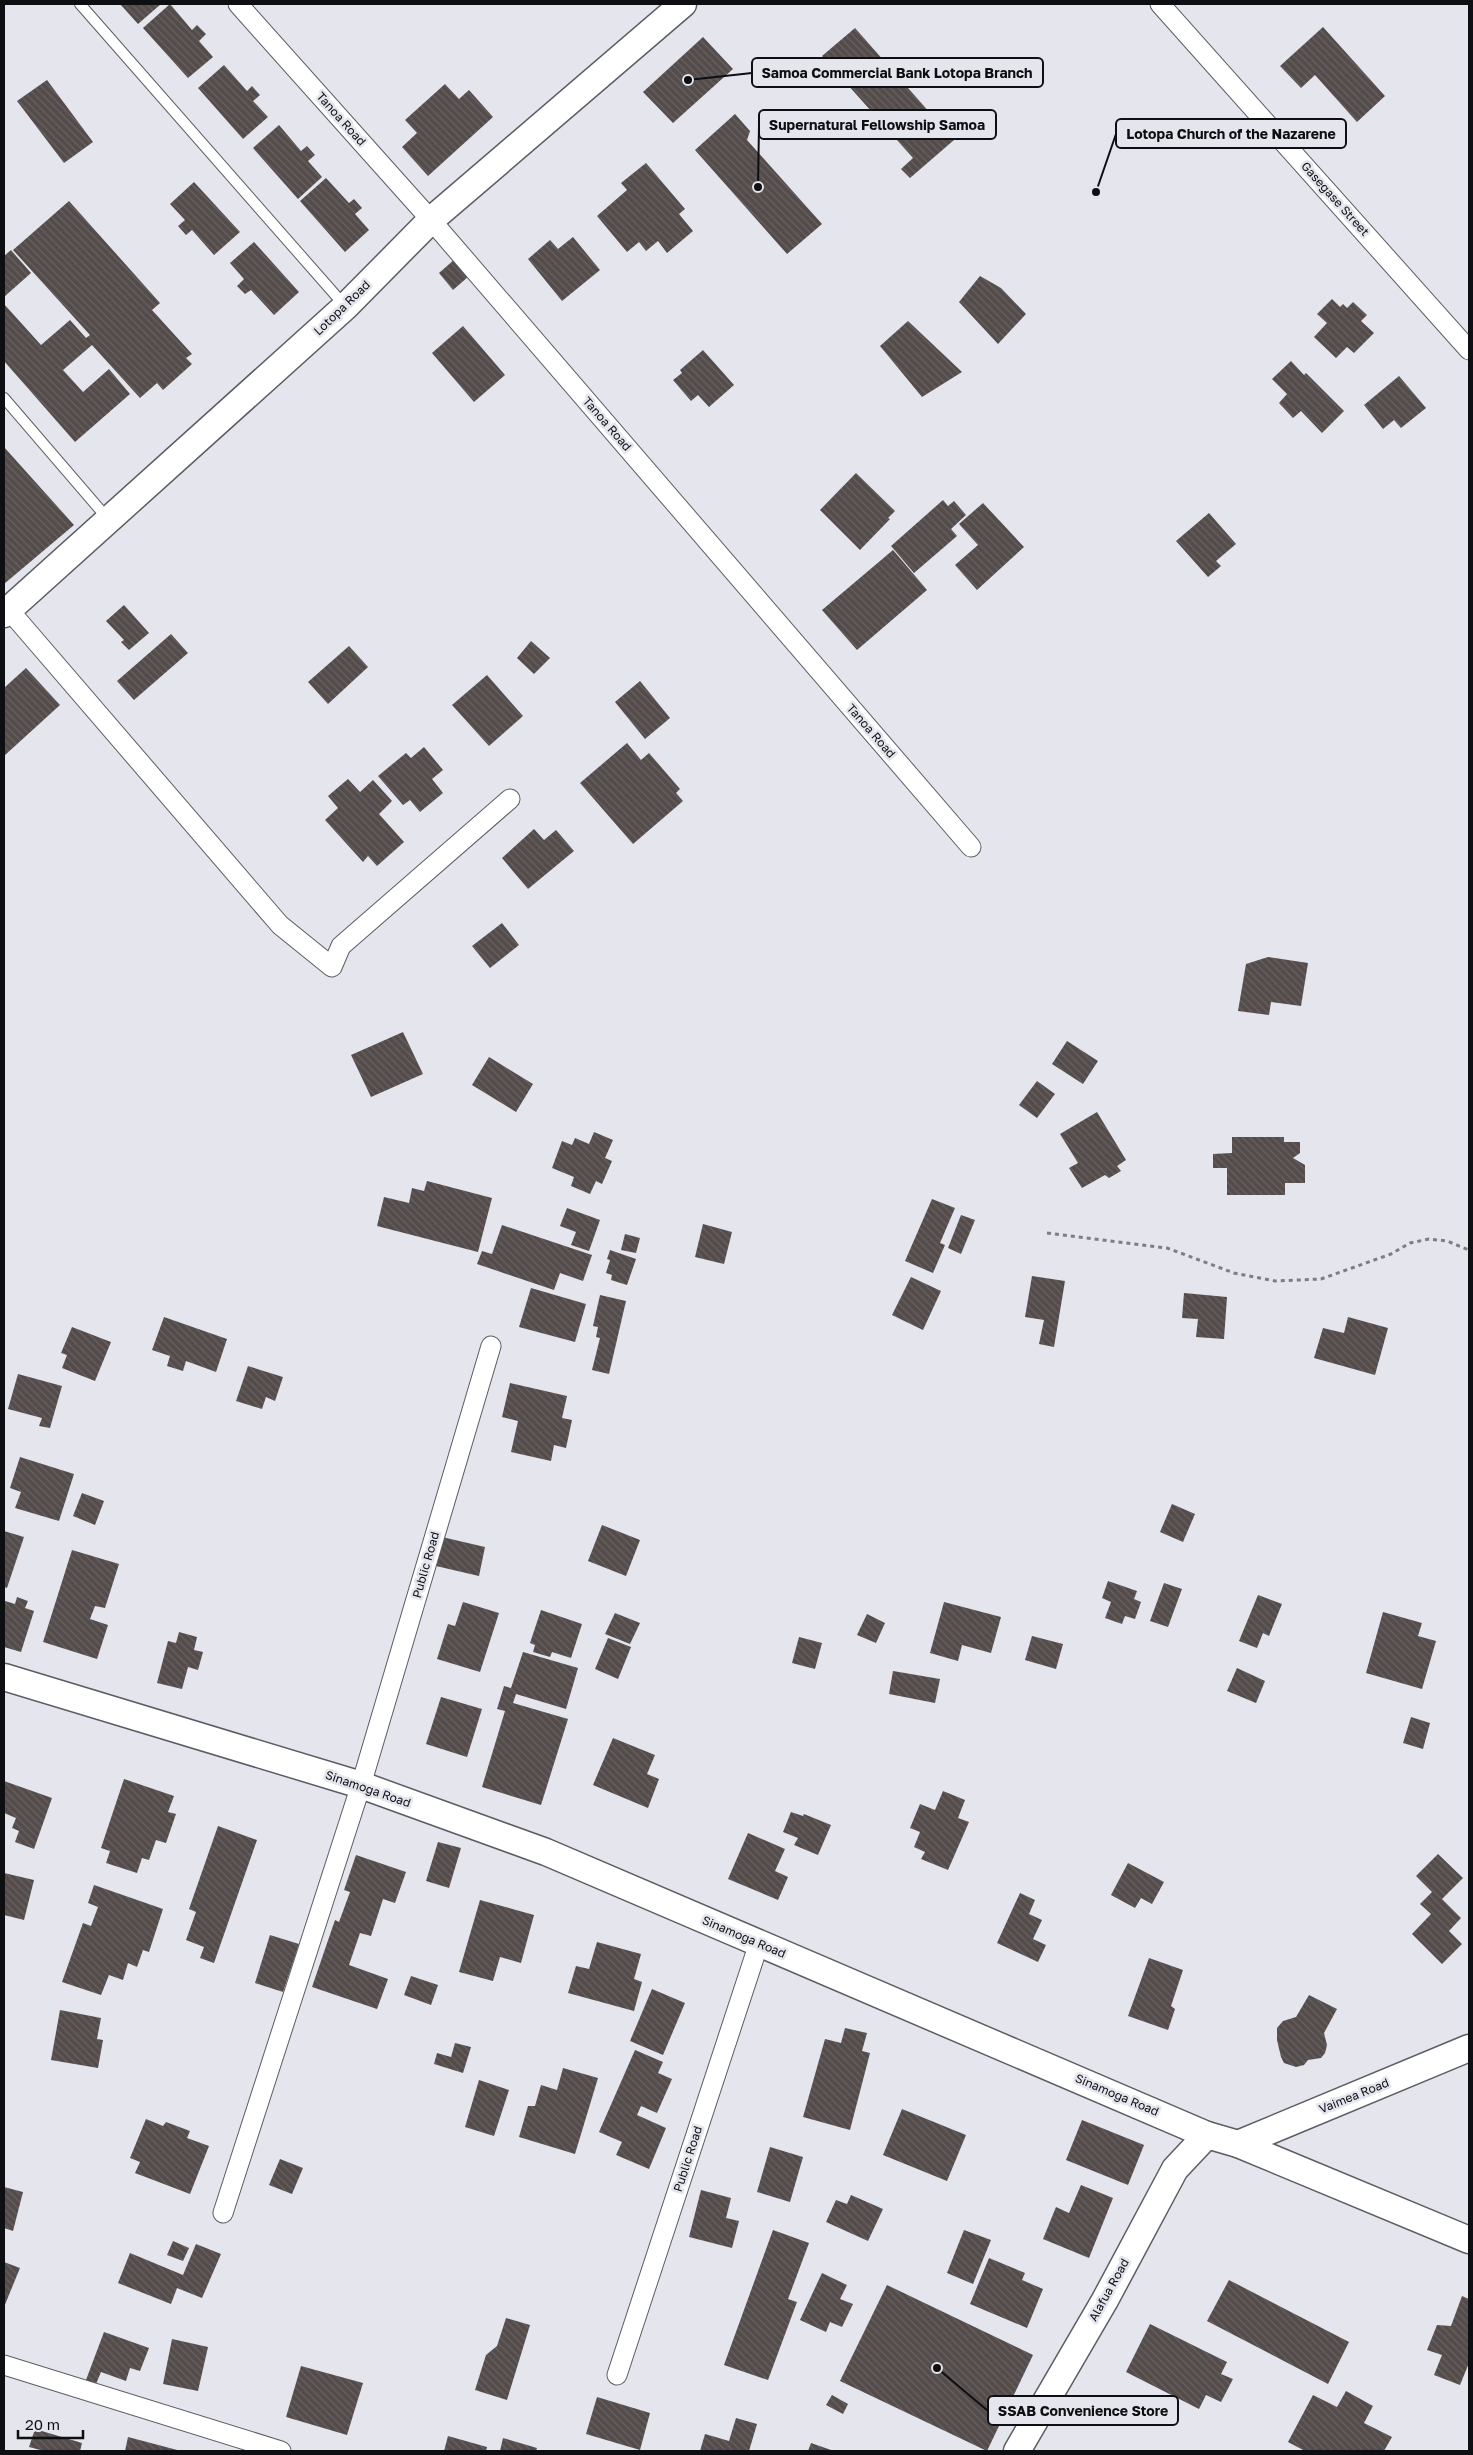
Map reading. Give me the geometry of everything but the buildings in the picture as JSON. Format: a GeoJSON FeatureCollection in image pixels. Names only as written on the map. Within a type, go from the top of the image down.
{"type":"FeatureCollection","features":[{"type":"Feature","properties":{"kind":"street","name":"Tanoa Road"},"geometry":{"type":"LineString","coordinates":[[238,4],[431,220],[971,848]]}},
{"type":"Feature","properties":{"kind":"street","name":"Lotopa Road"},"geometry":{"type":"LineString","coordinates":[[7,612],[345,306],[431,220],[683,4]]}},
{"type":"Feature","properties":{"kind":"street","name":"Gasegase Street"},"geometry":{"type":"LineString","coordinates":[[1160,4],[1469,350]]}},
{"type":"Feature","properties":{"kind":"street"},"geometry":{"type":"LineString","coordinates":[[7,612],[280,925],[332,968],[341,946],[510,799]]}},
{"type":"Feature","properties":{"kind":"street","name":"Public Road"},"geometry":{"type":"LineString","coordinates":[[223,2213],[362,1785],[491,1346]]}},
{"type":"Feature","properties":{"kind":"street","name":"Sinamoga Road"},"geometry":{"type":"LineString","coordinates":[[4,1677],[362,1785],[546,1852],[1208,2135],[1238,2144],[1469,2240]]}},
{"type":"Feature","properties":{"kind":"street","name":"Public Road"},"geometry":{"type":"LineString","coordinates":[[617,2375],[759,1943]]}},
{"type":"Feature","properties":{"kind":"street","name":"Vaimea Road"},"geometry":{"type":"LineString","coordinates":[[1238,2144],[1469,2048]]}},
{"type":"Feature","properties":{"kind":"street","name":"Alafua Road"},"geometry":{"type":"LineString","coordinates":[[1017,2451],[1105,2300],[1175,2169],[1208,2135]]}},
{"type":"Feature","properties":{"kind":"street"},"geometry":{"type":"LineString","coordinates":[[4,2365],[281,2451]]}},
{"type":"Feature","properties":{"kind":"lane"},"geometry":{"type":"LineString","coordinates":[[80,4],[345,306]]}},
{"type":"Feature","properties":{"kind":"lane"},"geometry":{"type":"LineString","coordinates":[[4,398],[109,520]]}},
{"type":"Feature","properties":{"kind":"path"},"geometry":{"type":"LineString","coordinates":[[1047,1234],[1167,1248],[1234,1273],[1275,1281],[1321,1279],[1391,1254],[1410,1243],[1429,1239],[1447,1241],[1469,1250]]}},
{"type":"Feature","properties":{"kind":"place","name":"Samoa Commercial Bank Lotopa Branch"},"geometry":{"type":"Point","coordinates":[688,80]}},
{"type":"Feature","properties":{"kind":"place","name":"Supernatural Fellowship Samoa"},"geometry":{"type":"Point","coordinates":[758,187]}},
{"type":"Feature","properties":{"kind":"place","name":"Lotopa Church of the Nazarene"},"geometry":{"type":"Point","coordinates":[1096,192]}},
{"type":"Feature","properties":{"kind":"place","name":"SSAB Convenience Store"},"geometry":{"type":"Point","coordinates":[937,2368]}}]}
